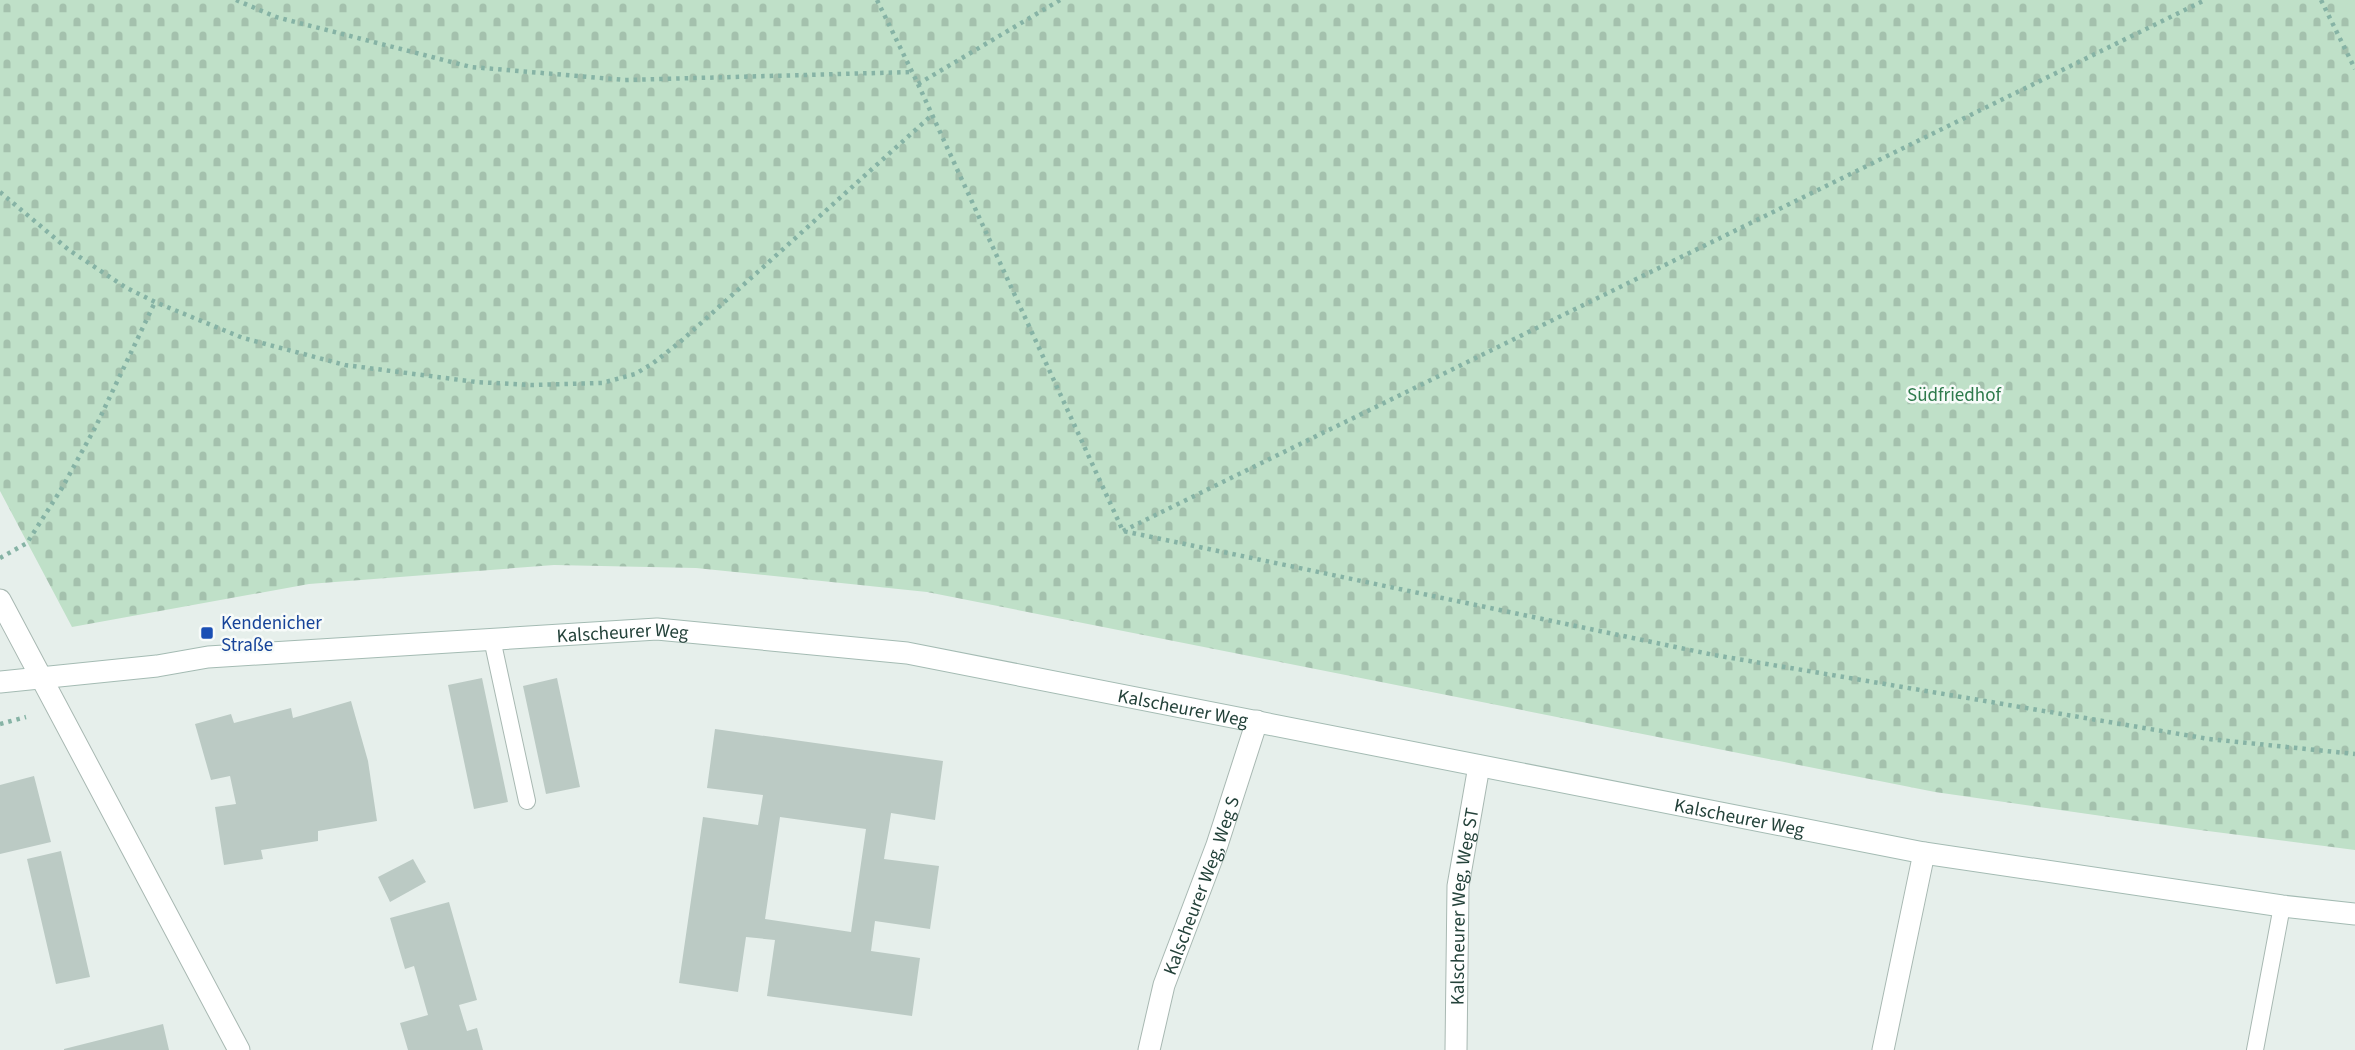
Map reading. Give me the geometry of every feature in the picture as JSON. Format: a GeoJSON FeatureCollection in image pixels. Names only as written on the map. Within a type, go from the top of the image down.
{"type":"FeatureCollection","features":[{"type":"Feature","properties":{"kind":"street"},"geometry":{"type":"LineString","coordinates":[[0,600],[239,1050]]}},
{"type":"Feature","properties":{"kind":"street","name":"Kalscheurer Weg"},"geometry":{"type":"LineString","coordinates":[[0,682],[157,666],[208,657],[657,629],[907,653],[1924,853],[2282,906],[2355,914]]}},
{"type":"Feature","properties":{"kind":"street","name":"Kalscheurer Weg, Weg S"},"geometry":{"type":"LineString","coordinates":[[1149,1050],[1164,985],[1217,845],[1257,721]]}},
{"type":"Feature","properties":{"kind":"street","name":"Kalscheurer Weg, Weg ST"},"geometry":{"type":"LineString","coordinates":[[1456,1050],[1458,886],[1479,766]]}},
{"type":"Feature","properties":{"kind":"street"},"geometry":{"type":"LineString","coordinates":[[1883,1050],[1924,853]]}},
{"type":"Feature","properties":{"kind":"lane"},"geometry":{"type":"LineString","coordinates":[[492,639],[527,801]]}},
{"type":"Feature","properties":{"kind":"lane"},"geometry":{"type":"LineString","coordinates":[[2255,1050],[2282,906]]}},
{"type":"Feature","properties":{"kind":"path"},"geometry":{"type":"LineString","coordinates":[[236,0],[276,17],[471,67],[625,80],[912,72]]}},
{"type":"Feature","properties":{"kind":"path"},"geometry":{"type":"LineString","coordinates":[[877,0],[1123,531]]}},
{"type":"Feature","properties":{"kind":"path"},"geometry":{"type":"LineString","coordinates":[[918,84],[1060,0]]}},
{"type":"Feature","properties":{"kind":"path"},"geometry":{"type":"LineString","coordinates":[[1123,531],[2206,0]]}},
{"type":"Feature","properties":{"kind":"path"},"geometry":{"type":"LineString","coordinates":[[2320,0],[2355,69]]}},
{"type":"Feature","properties":{"kind":"path"},"geometry":{"type":"LineString","coordinates":[[0,192],[69,250],[125,286],[155,302],[243,338],[345,365],[450,379],[531,386],[602,383],[621,380],[652,365],[932,115]]}},
{"type":"Feature","properties":{"kind":"path"},"geometry":{"type":"LineString","coordinates":[[0,558],[27,542],[62,488],[96,426],[155,302]]}},
{"type":"Feature","properties":{"kind":"path"},"geometry":{"type":"LineString","coordinates":[[1123,531],[1714,655],[2209,739],[2355,754]]}},
{"type":"Feature","properties":{"kind":"green space","name":"Südfriedhof"},"geometry":{"type":"Polygon","coordinates":[[[0,0],[2355,0],[2355,850],[1935,792],[927,592],[696,568],[554,565],[309,584],[72,627],[0,491],[0,0]]]}},
{"type":"Feature","properties":{"kind":"building"},"geometry":{"type":"Polygon","coordinates":[[[482,678],[508,802],[474,809],[448,685],[482,678]]]}},
{"type":"Feature","properties":{"kind":"building"},"geometry":{"type":"Polygon","coordinates":[[[557,678],[580,787],[546,794],[523,686],[557,678]]]}},
{"type":"Feature","properties":{"kind":"building"},"geometry":{"type":"Polygon","coordinates":[[[351,701],[368,761],[377,821],[318,831],[318,841],[261,850],[263,859],[224,865],[215,807],[236,804],[230,776],[211,780],[195,724],[231,714],[234,723],[291,708],[293,718],[351,701]]]}},
{"type":"Feature","properties":{"kind":"building"},"geometry":{"type":"Polygon","coordinates":[[[715,729],[943,761],[935,820],[891,813],[884,859],[939,866],[930,929],[875,921],[871,951],[920,958],[912,1016],[767,996],[775,940],[746,937],[738,992],[679,983],[703,817],[758,825],[763,795],[707,788],[715,729]],[[780,817],[765,919],[851,932],[866,829],[780,817]]]}},
{"type":"Feature","properties":{"kind":"building"},"geometry":{"type":"Polygon","coordinates":[[[34,776],[51,842],[0,854],[0,785],[34,776]]]}},
{"type":"Feature","properties":{"kind":"building"},"geometry":{"type":"Polygon","coordinates":[[[61,851],[90,977],[56,984],[27,859],[61,851]]]}},
{"type":"Feature","properties":{"kind":"building"},"geometry":{"type":"Polygon","coordinates":[[[413,859],[426,882],[390,902],[378,877],[413,859]]]}},
{"type":"Feature","properties":{"kind":"building"},"geometry":{"type":"Polygon","coordinates":[[[449,902],[477,1000],[459,1005],[467,1031],[477,1028],[483,1050],[408,1050],[400,1023],[428,1015],[414,966],[405,969],[390,918],[449,902]]]}},
{"type":"Feature","properties":{"kind":"building"},"geometry":{"type":"Polygon","coordinates":[[[163,1024],[169,1050],[64,1050],[64,1049],[163,1024]]]}},
{"type":"Feature","properties":{"kind":"place","name":"Kendenicher Straße"},"geometry":{"type":"Point","coordinates":[207,633]}}]}
